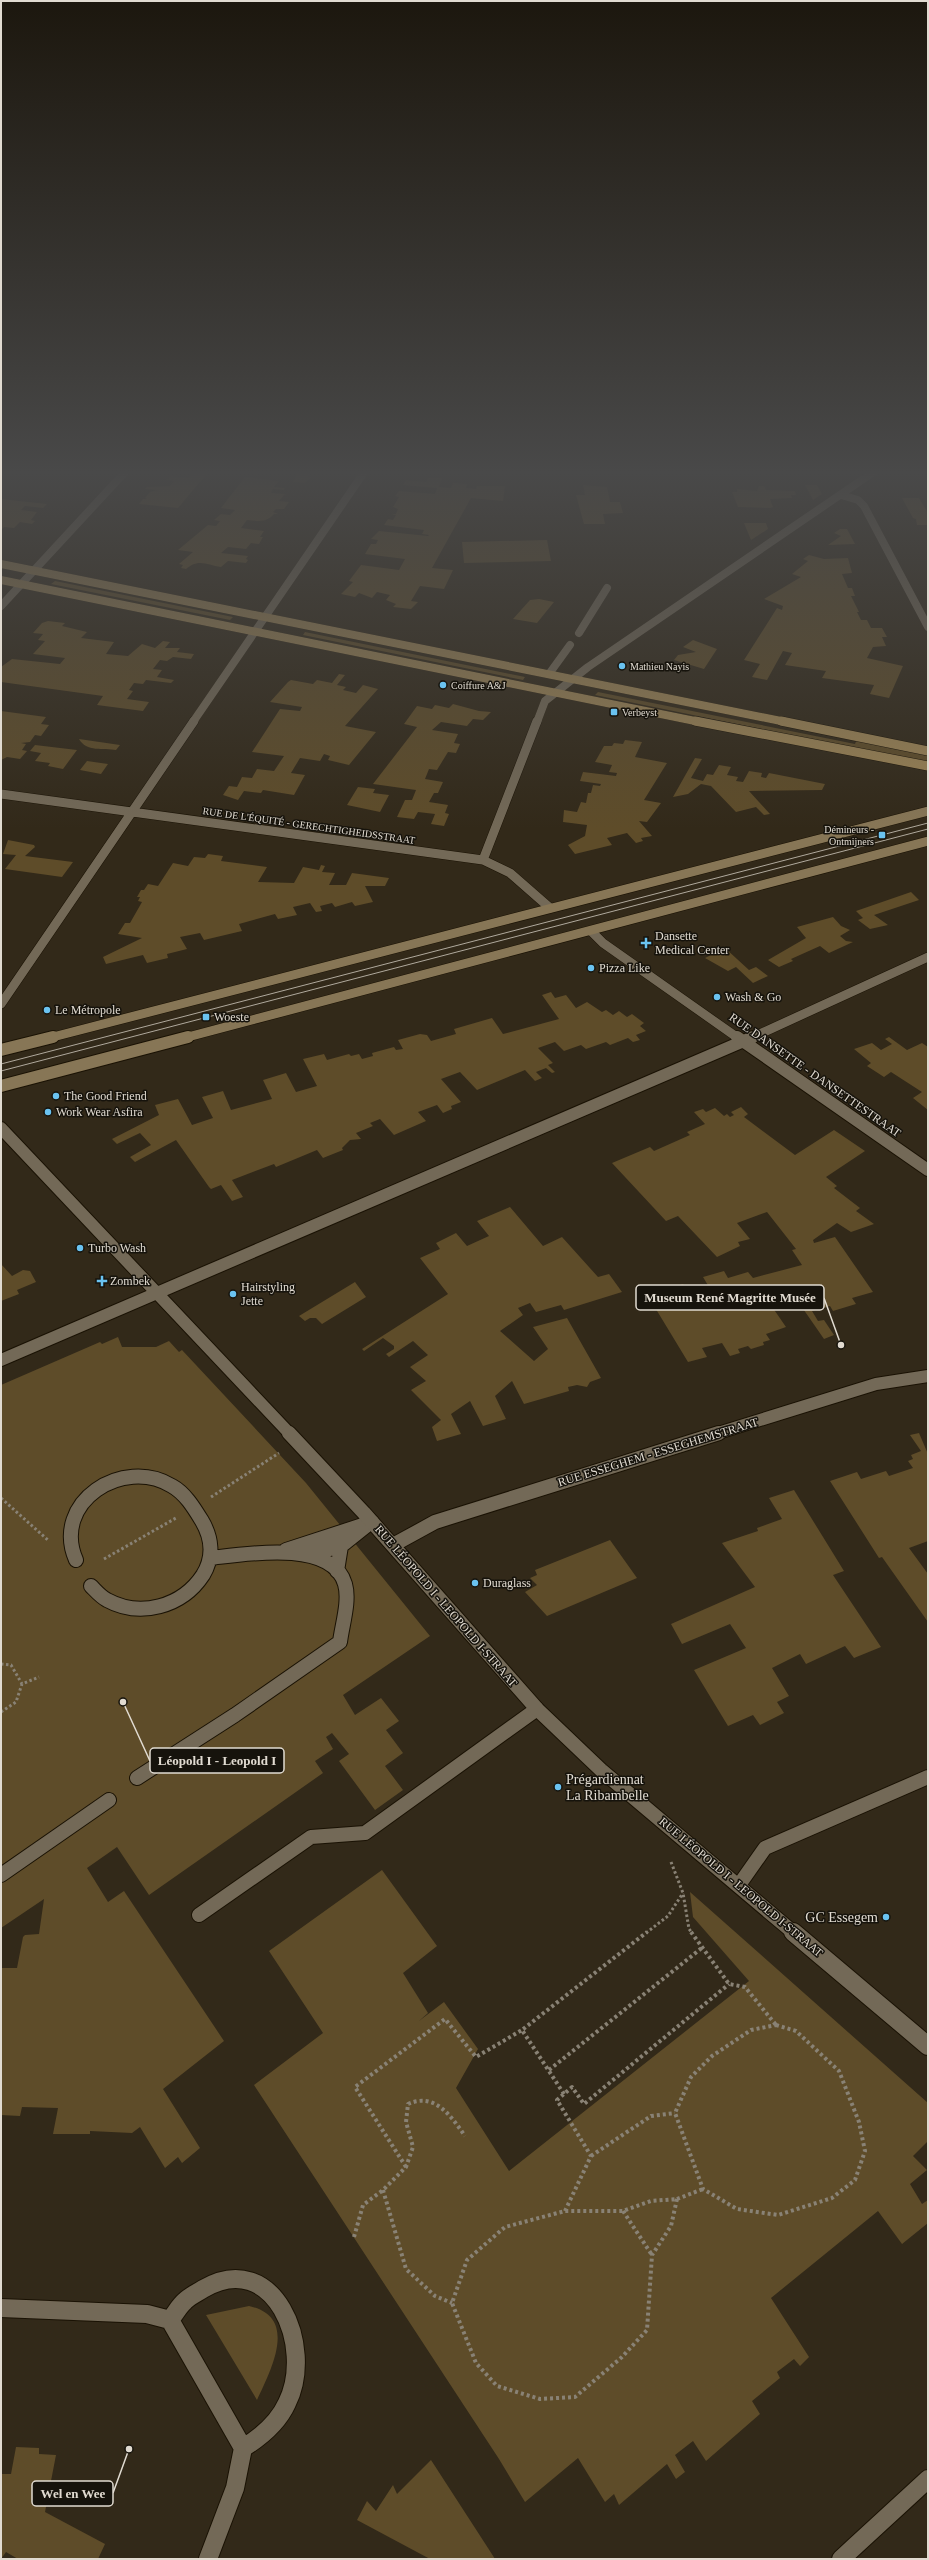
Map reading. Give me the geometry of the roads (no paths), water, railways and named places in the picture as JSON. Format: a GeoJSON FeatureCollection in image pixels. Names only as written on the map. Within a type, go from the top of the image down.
{"type":"FeatureCollection","features":[{"type":"Feature","properties":{"kind":"main road"},"geometry":{"type":"LineString","coordinates":[[53,590],[554,693],[928,766]]}},
{"type":"Feature","properties":{"kind":"main road"},"geometry":{"type":"LineString","coordinates":[[132,590],[928,751]]}},
{"type":"Feature","properties":{"kind":"street"},"geometry":{"type":"LineString","coordinates":[[1,606],[15,590]]}},
{"type":"Feature","properties":{"kind":"street"},"geometry":{"type":"LineString","coordinates":[[1,1004],[284,590]]}},
{"type":"Feature","properties":{"kind":"street"},"geometry":{"type":"LineString","coordinates":[[579,633],[590,618],[595,603],[605,590]]}},
{"type":"Feature","properties":{"kind":"street"},"geometry":{"type":"LineString","coordinates":[[483,860],[545,701],[572,679],[702,590]]}},
{"type":"Feature","properties":{"kind":"street"},"geometry":{"type":"LineString","coordinates":[[909,590],[928,627]]}},
{"type":"Feature","properties":{"kind":"street"},"geometry":{"type":"LineString","coordinates":[[549,674],[570,645]]}},
{"type":"Feature","properties":{"kind":"street","name":"RUE DE L'ÉQUITÉ - GERECHTIGHEIDSSTRAAT"},"geometry":{"type":"LineString","coordinates":[[1,794],[483,860],[494,864],[533,892],[550,908]]}},
{"type":"Feature","properties":{"kind":"street"},"geometry":{"type":"LineString","coordinates":[[1,1050],[928,810]]}},
{"type":"Feature","properties":{"kind":"street"},"geometry":{"type":"LineString","coordinates":[[1,1086],[928,841]]}},
{"type":"Feature","properties":{"kind":"street","name":"RUE DANSETTE - DANSETTESTRAAT"},"geometry":{"type":"LineString","coordinates":[[591,931],[603,943],[928,1170]]}},
{"type":"Feature","properties":{"kind":"street"},"geometry":{"type":"LineString","coordinates":[[1,1360],[156,1292],[744,1042],[928,957]]}},
{"type":"Feature","properties":{"kind":"street","name":"RUE LÉOPOLD I - LEOPOLD I-STRAAT"},"geometry":{"type":"LineString","coordinates":[[1,1128],[372,1522],[537,1709],[601,1770],[928,2046]]}},
{"type":"Feature","properties":{"kind":"street","name":"RUE ESSEGHEM - ESSEGHEMSTRAAT"},"geometry":{"type":"LineString","coordinates":[[393,1545],[426,1525],[442,1519],[870,1386],[928,1376]]}},
{"type":"Feature","properties":{"kind":"street"},"geometry":{"type":"LineString","coordinates":[[74,1555],[69,1534],[71,1523],[83,1501],[97,1489],[115,1480],[134,1476],[153,1477],[170,1484],[183,1495],[204,1522],[211,1539],[211,1558],[203,1576],[188,1593],[168,1604],[146,1610],[124,1608],[105,1600],[91,1586]]}},
{"type":"Feature","properties":{"kind":"street"},"geometry":{"type":"LineString","coordinates":[[311,1554],[341,1546],[372,1522]]}},
{"type":"Feature","properties":{"kind":"street"},"geometry":{"type":"LineString","coordinates":[[278,1553],[320,1537],[372,1522]]}},
{"type":"Feature","properties":{"kind":"street"},"geometry":{"type":"LineString","coordinates":[[337,1571],[341,1546]]}},
{"type":"Feature","properties":{"kind":"street"},"geometry":{"type":"LineString","coordinates":[[137,1778],[235,1715],[340,1642],[345,1584],[337,1571],[326,1561],[311,1554],[295,1552],[211,1558]]}},
{"type":"Feature","properties":{"kind":"street"},"geometry":{"type":"LineString","coordinates":[[199,1915],[311,1837],[365,1833],[537,1709]]}},
{"type":"Feature","properties":{"kind":"street"},"geometry":{"type":"LineString","coordinates":[[739,1885],[765,1848],[928,1777]]}},
{"type":"Feature","properties":{"kind":"street"},"geometry":{"type":"LineString","coordinates":[[1,1875],[109,1800]]}},
{"type":"Feature","properties":{"kind":"street"},"geometry":{"type":"LineString","coordinates":[[170,2320],[186,2299],[206,2286],[229,2279],[251,2281],[270,2292],[286,2309],[296,2333],[299,2359],[295,2388],[283,2413],[266,2434],[244,2448]]}},
{"type":"Feature","properties":{"kind":"street"},"geometry":{"type":"LineString","coordinates":[[1,2308],[146,2314],[170,2320],[244,2448],[235,2488],[208,2559]]}},
{"type":"Feature","properties":{"kind":"street"},"geometry":{"type":"LineString","coordinates":[[841,2559],[928,2478]]}},
{"type":"Feature","properties":{"kind":"tram line"},"geometry":{"type":"LineString","coordinates":[[1,1064],[928,823]]}},
{"type":"Feature","properties":{"kind":"tram line"},"geometry":{"type":"LineString","coordinates":[[1,1071],[928,829]]}},
{"type":"Feature","properties":{"kind":"place","name":"Mathieu Nayis"},"geometry":{"type":"Point","coordinates":[622,666]}},
{"type":"Feature","properties":{"kind":"place","name":"Coiffure A&J"},"geometry":{"type":"Point","coordinates":[443,685]}},
{"type":"Feature","properties":{"kind":"place","name":"Verbeyst"},"geometry":{"type":"Point","coordinates":[614,712]}},
{"type":"Feature","properties":{"kind":"place","name":"Démineurs - Ontmijners"},"geometry":{"type":"Point","coordinates":[882,835]}},
{"type":"Feature","properties":{"kind":"place","name":"Dansette Medical Center"},"geometry":{"type":"Point","coordinates":[646,943]}},
{"type":"Feature","properties":{"kind":"place","name":"Pizza Like"},"geometry":{"type":"Point","coordinates":[591,968]}},
{"type":"Feature","properties":{"kind":"place","name":"Wash & Go"},"geometry":{"type":"Point","coordinates":[717,997]}},
{"type":"Feature","properties":{"kind":"place","name":"Le Métropole"},"geometry":{"type":"Point","coordinates":[47,1010]}},
{"type":"Feature","properties":{"kind":"place","name":"Woeste"},"geometry":{"type":"Point","coordinates":[206,1017]}},
{"type":"Feature","properties":{"kind":"place","name":"The Good Friend"},"geometry":{"type":"Point","coordinates":[56,1096]}},
{"type":"Feature","properties":{"kind":"place","name":"Work Wear Asfira"},"geometry":{"type":"Point","coordinates":[48,1112]}},
{"type":"Feature","properties":{"kind":"place","name":"Turbo Wash"},"geometry":{"type":"Point","coordinates":[80,1248]}},
{"type":"Feature","properties":{"kind":"place","name":"Zombek"},"geometry":{"type":"Point","coordinates":[102,1281]}},
{"type":"Feature","properties":{"kind":"place","name":"Hairstyling Jette"},"geometry":{"type":"Point","coordinates":[233,1294]}},
{"type":"Feature","properties":{"kind":"place","name":"Museum René Magritte Musée"},"geometry":{"type":"Point","coordinates":[841,1345]}},
{"type":"Feature","properties":{"kind":"place","name":"Duraglass"},"geometry":{"type":"Point","coordinates":[475,1583]}},
{"type":"Feature","properties":{"kind":"place","name":"Léopold I - Leopold I"},"geometry":{"type":"Point","coordinates":[123,1702]}},
{"type":"Feature","properties":{"kind":"place","name":"Prégardiennat La Ribambelle"},"geometry":{"type":"Point","coordinates":[558,1787]}},
{"type":"Feature","properties":{"kind":"place","name":"GC Essegem"},"geometry":{"type":"Point","coordinates":[886,1917]}},
{"type":"Feature","properties":{"kind":"place","name":"Wel en Wee"},"geometry":{"type":"Point","coordinates":[129,2449]}}]}
